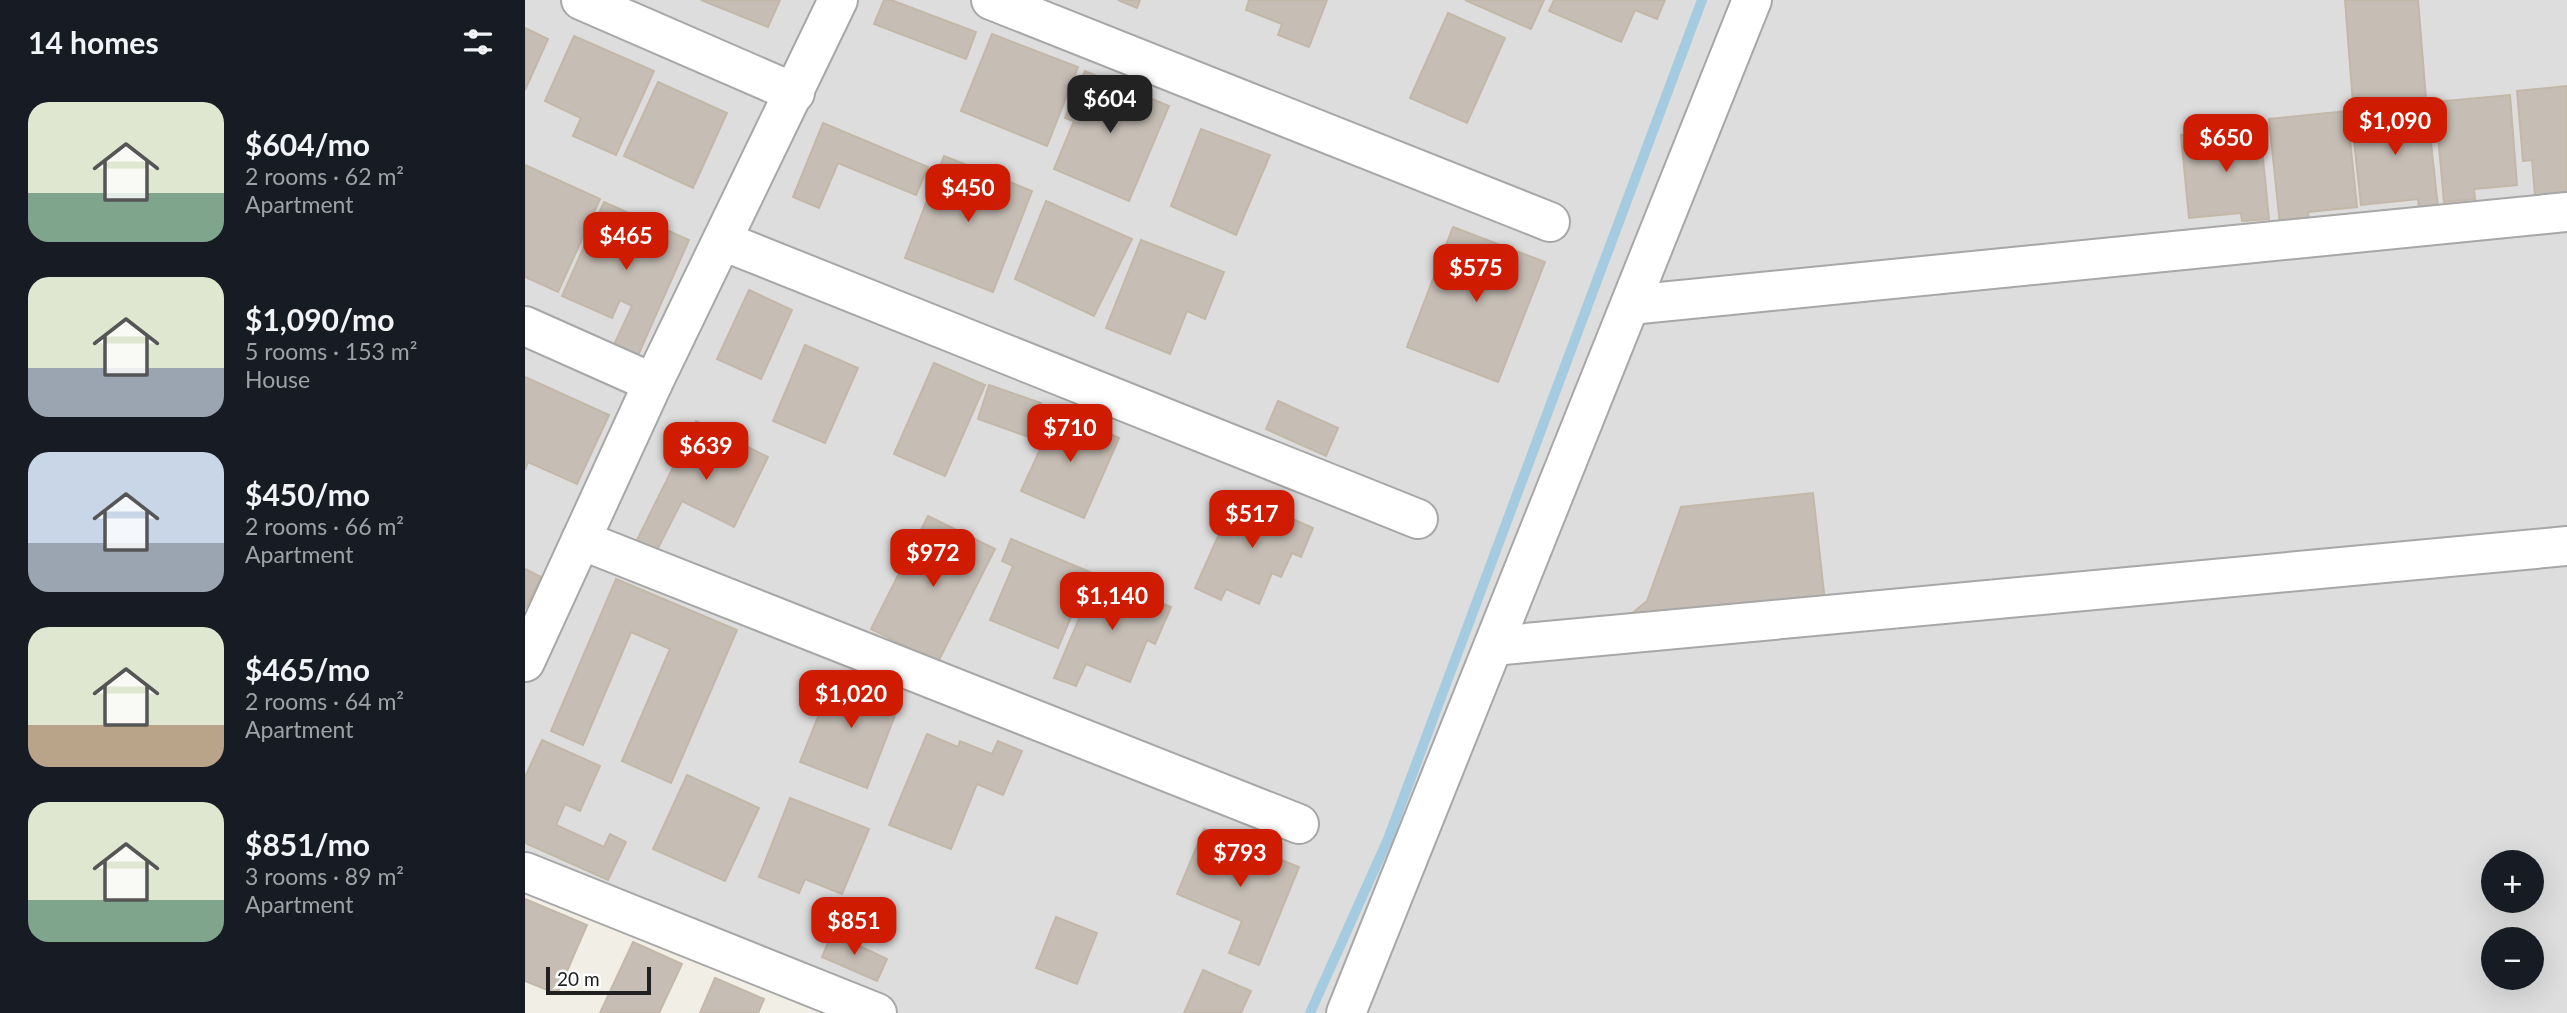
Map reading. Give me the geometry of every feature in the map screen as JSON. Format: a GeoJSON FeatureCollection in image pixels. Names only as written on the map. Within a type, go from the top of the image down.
{"type":"FeatureCollection","features":[{"type":"Feature","properties":{"kind":"street"},"geometry":{"type":"LineString","coordinates":[[581,0],[795,93]]}},
{"type":"Feature","properties":{"kind":"street"},"geometry":{"type":"LineString","coordinates":[[525,662],[653,383],[838,0]]}},
{"type":"Feature","properties":{"kind":"street"},"geometry":{"type":"LineString","coordinates":[[991,0],[1550,222]]}},
{"type":"Feature","properties":{"kind":"street"},"geometry":{"type":"LineString","coordinates":[[1346,1013],[1752,0]]}},
{"type":"Feature","properties":{"kind":"street"},"geometry":{"type":"LineString","coordinates":[[1630,305],[2567,212]]}},
{"type":"Feature","properties":{"kind":"street"},"geometry":{"type":"LineString","coordinates":[[723,242],[1418,519]]}},
{"type":"Feature","properties":{"kind":"street"},"geometry":{"type":"LineString","coordinates":[[525,326],[653,383]]}},
{"type":"Feature","properties":{"kind":"street"},"geometry":{"type":"LineString","coordinates":[[581,540],[1299,824]]}},
{"type":"Feature","properties":{"kind":"street"},"geometry":{"type":"LineString","coordinates":[[1494,646],[2567,546]]}},
{"type":"Feature","properties":{"kind":"street"},"geometry":{"type":"LineString","coordinates":[[525,872],[877,1013]]}},
{"type":"Feature","properties":{"kind":"shaded area"},"geometry":{"type":"Polygon","coordinates":[[[525,0],[2567,0],[2567,1013],[850,1013],[525,884],[525,0]]]}},
{"type":"Feature","properties":{"kind":"building"},"geometry":{"type":"Polygon","coordinates":[[[701,0],[780,0],[768,27],[701,0]]]}},
{"type":"Feature","properties":{"kind":"building"},"geometry":{"type":"Polygon","coordinates":[[[884,0],[891,0],[976,32],[966,59],[874,24],[884,0]]]}},
{"type":"Feature","properties":{"kind":"building"},"geometry":{"type":"Polygon","coordinates":[[[1118,0],[1140,0],[1137,8],[1118,0]]]}},
{"type":"Feature","properties":{"kind":"building"},"geometry":{"type":"Polygon","coordinates":[[[1249,0],[1327,0],[1309,47],[1278,35],[1282,24],[1246,10],[1249,0]]]}},
{"type":"Feature","properties":{"kind":"building"},"geometry":{"type":"Polygon","coordinates":[[[1465,0],[1544,0],[1531,29],[1465,0]]]}},
{"type":"Feature","properties":{"kind":"building"},"geometry":{"type":"Polygon","coordinates":[[[1554,0],[1665,0],[1657,19],[1635,10],[1621,42],[1549,11],[1554,0]]]}},
{"type":"Feature","properties":{"kind":"building"},"geometry":{"type":"Polygon","coordinates":[[[2345,0],[2418,0],[2426,99],[2353,104],[2345,0]]]}},
{"type":"Feature","properties":{"kind":"building"},"geometry":{"type":"Polygon","coordinates":[[[1448,13],[1505,38],[1467,123],[1410,98],[1448,13]]]}},
{"type":"Feature","properties":{"kind":"building"},"geometry":{"type":"Polygon","coordinates":[[[525,28],[548,39],[525,90],[525,28]]]}},
{"type":"Feature","properties":{"kind":"building"},"geometry":{"type":"Polygon","coordinates":[[[992,34],[1078,67],[1047,146],[961,111],[992,34]]]}},
{"type":"Feature","properties":{"kind":"building"},"geometry":{"type":"Polygon","coordinates":[[[574,36],[654,71],[616,155],[573,136],[581,118],[545,101],[574,36]]]}},
{"type":"Feature","properties":{"kind":"building"},"geometry":{"type":"Polygon","coordinates":[[[1085,71],[1169,106],[1129,201],[1054,169],[1074,121],[1065,118],[1085,71]]]}},
{"type":"Feature","properties":{"kind":"building"},"geometry":{"type":"Polygon","coordinates":[[[658,82],[727,113],[693,188],[624,156],[658,82]]]}},
{"type":"Feature","properties":{"kind":"building"},"geometry":{"type":"Polygon","coordinates":[[[2567,86],[2567,205],[2536,208],[2532,160],[2523,161],[2517,91],[2567,86]]]}},
{"type":"Feature","properties":{"kind":"building"},"geometry":{"type":"Polygon","coordinates":[[[2510,95],[2517,185],[2474,189],[2475,199],[2444,202],[2435,102],[2510,95]]]}},
{"type":"Feature","properties":{"kind":"building"},"geometry":{"type":"Polygon","coordinates":[[[2427,105],[2438,208],[2419,210],[2418,199],[2361,205],[2351,114],[2427,105]]]}},
{"type":"Feature","properties":{"kind":"building"},"geometry":{"type":"Polygon","coordinates":[[[2347,111],[2357,207],[2308,212],[2309,222],[2280,225],[2269,119],[2347,111]]]}},
{"type":"Feature","properties":{"kind":"building"},"geometry":{"type":"Polygon","coordinates":[[[823,123],[928,167],[916,195],[838,163],[819,208],[793,197],[823,123]]]}},
{"type":"Feature","properties":{"kind":"building"},"geometry":{"type":"Polygon","coordinates":[[[2260,128],[2269,219],[2242,221],[2241,213],[2189,218],[2181,135],[2260,128]]]}},
{"type":"Feature","properties":{"kind":"building"},"geometry":{"type":"Polygon","coordinates":[[[1201,129],[1270,155],[1236,235],[1171,206],[1201,129]]]}},
{"type":"Feature","properties":{"kind":"building"},"geometry":{"type":"Polygon","coordinates":[[[944,156],[1032,191],[993,292],[905,258],[944,156]]]}},
{"type":"Feature","properties":{"kind":"building"},"geometry":{"type":"Polygon","coordinates":[[[525,165],[600,199],[558,292],[525,277],[525,165]]]}},
{"type":"Feature","properties":{"kind":"building"},"geometry":{"type":"Polygon","coordinates":[[[1046,201],[1132,239],[1094,316],[1015,279],[1046,201]]]}},
{"type":"Feature","properties":{"kind":"building"},"geometry":{"type":"Polygon","coordinates":[[[604,202],[689,240],[636,360],[612,349],[632,306],[620,300],[612,318],[562,296],[604,202]]]}},
{"type":"Feature","properties":{"kind":"building"},"geometry":{"type":"Polygon","coordinates":[[[1453,227],[1545,262],[1498,382],[1407,347],[1453,227]]]}},
{"type":"Feature","properties":{"kind":"building"},"geometry":{"type":"Polygon","coordinates":[[[1141,240],[1224,272],[1205,319],[1187,311],[1170,354],[1106,328],[1141,240]]]}},
{"type":"Feature","properties":{"kind":"building"},"geometry":{"type":"Polygon","coordinates":[[[749,290],[792,310],[761,379],[717,359],[749,290]]]}},
{"type":"Feature","properties":{"kind":"building"},"geometry":{"type":"Polygon","coordinates":[[[805,345],[858,368],[825,443],[773,421],[805,345]]]}},
{"type":"Feature","properties":{"kind":"building"},"geometry":{"type":"Polygon","coordinates":[[[934,363],[985,385],[945,476],[894,454],[934,363]]]}},
{"type":"Feature","properties":{"kind":"building"},"geometry":{"type":"Polygon","coordinates":[[[525,377],[609,415],[577,484],[528,462],[525,470],[525,377]]]}},
{"type":"Feature","properties":{"kind":"building"},"geometry":{"type":"Polygon","coordinates":[[[989,385],[1041,403],[1029,437],[978,419],[989,385]]]}},
{"type":"Feature","properties":{"kind":"building"},"geometry":{"type":"Polygon","coordinates":[[[1278,401],[1338,428],[1326,456],[1266,429],[1278,401]]]}},
{"type":"Feature","properties":{"kind":"building"},"geometry":{"type":"Polygon","coordinates":[[[1058,410],[1119,438],[1084,518],[1021,491],[1058,410]]]}},
{"type":"Feature","properties":{"kind":"building"},"geometry":{"type":"Polygon","coordinates":[[[696,421],[768,457],[734,527],[682,501],[657,550],[637,540],[696,421]]]}},
{"type":"Feature","properties":{"kind":"building"},"geometry":{"type":"Polygon","coordinates":[[[1813,493],[1825,602],[1619,624],[1647,601],[1681,507],[1813,493]]]}},
{"type":"Feature","properties":{"kind":"building"},"geometry":{"type":"Polygon","coordinates":[[[1237,494],[1313,528],[1301,557],[1292,553],[1281,577],[1272,573],[1259,604],[1226,589],[1221,600],[1195,588],[1237,494]]]}},
{"type":"Feature","properties":{"kind":"building"},"geometry":{"type":"Polygon","coordinates":[[[928,516],[995,549],[938,662],[871,629],[928,516]]]}},
{"type":"Feature","properties":{"kind":"building"},"geometry":{"type":"Polygon","coordinates":[[[1011,539],[1090,572],[1058,648],[990,620],[1013,566],[1002,561],[1011,539]]]}},
{"type":"Feature","properties":{"kind":"building"},"geometry":{"type":"Polygon","coordinates":[[[525,569],[541,577],[525,609],[525,569]]]}},
{"type":"Feature","properties":{"kind":"building"},"geometry":{"type":"Polygon","coordinates":[[[1097,576],[1171,607],[1155,644],[1147,640],[1130,682],[1086,664],[1076,686],[1054,678],[1097,576]]]}},
{"type":"Feature","properties":{"kind":"building"},"geometry":{"type":"Polygon","coordinates":[[[616,579],[737,630],[671,783],[622,761],[670,649],[631,632],[583,745],[551,731],[616,579]]]}},
{"type":"Feature","properties":{"kind":"building"},"geometry":{"type":"Polygon","coordinates":[[[836,672],[902,697],[867,788],[800,762],[836,672]]]}},
{"type":"Feature","properties":{"kind":"building"},"geometry":{"type":"Polygon","coordinates":[[[927,734],[958,747],[960,741],[992,754],[998,741],[1022,751],[1003,795],[977,784],[951,849],[889,825],[927,734]]]}},
{"type":"Feature","properties":{"kind":"building"},"geometry":{"type":"Polygon","coordinates":[[[542,740],[600,766],[580,811],[565,804],[556,825],[604,847],[610,834],[626,842],[608,880],[525,843],[525,777],[542,740]]]}},
{"type":"Feature","properties":{"kind":"building"},"geometry":{"type":"Polygon","coordinates":[[[687,775],[759,808],[725,881],[653,849],[687,775]]]}},
{"type":"Feature","properties":{"kind":"building"},"geometry":{"type":"Polygon","coordinates":[[[790,798],[869,829],[842,894],[805,879],[799,893],[759,877],[790,798]]]}},
{"type":"Feature","properties":{"kind":"building"},"geometry":{"type":"Polygon","coordinates":[[[1204,829],[1299,867],[1259,965],[1229,953],[1242,921],[1177,894],[1204,829]]]}},
{"type":"Feature","properties":{"kind":"building"},"geometry":{"type":"Polygon","coordinates":[[[525,899],[587,925],[557,994],[525,981],[525,899]]]}},
{"type":"Feature","properties":{"kind":"building"},"geometry":{"type":"Polygon","coordinates":[[[1056,917],[1097,933],[1077,984],[1036,968],[1056,917]]]}},
{"type":"Feature","properties":{"kind":"building"},"geometry":{"type":"Polygon","coordinates":[[[832,933],[887,959],[877,981],[822,957],[832,933]]]}},
{"type":"Feature","properties":{"kind":"building"},"geometry":{"type":"Polygon","coordinates":[[[633,942],[682,964],[659,1013],[600,1013],[633,942]]]}},
{"type":"Feature","properties":{"kind":"building"},"geometry":{"type":"Polygon","coordinates":[[[1203,970],[1251,991],[1241,1013],[1184,1013],[1203,970]]]}},
{"type":"Feature","properties":{"kind":"building"},"geometry":{"type":"Polygon","coordinates":[[[715,978],[764,999],[758,1013],[700,1013],[715,978]]]}},
{"type":"Feature","properties":{"kind":"waterway"},"geometry":{"type":"LineString","coordinates":[[1310,1013],[1388,839],[1702,0]]}}]}
